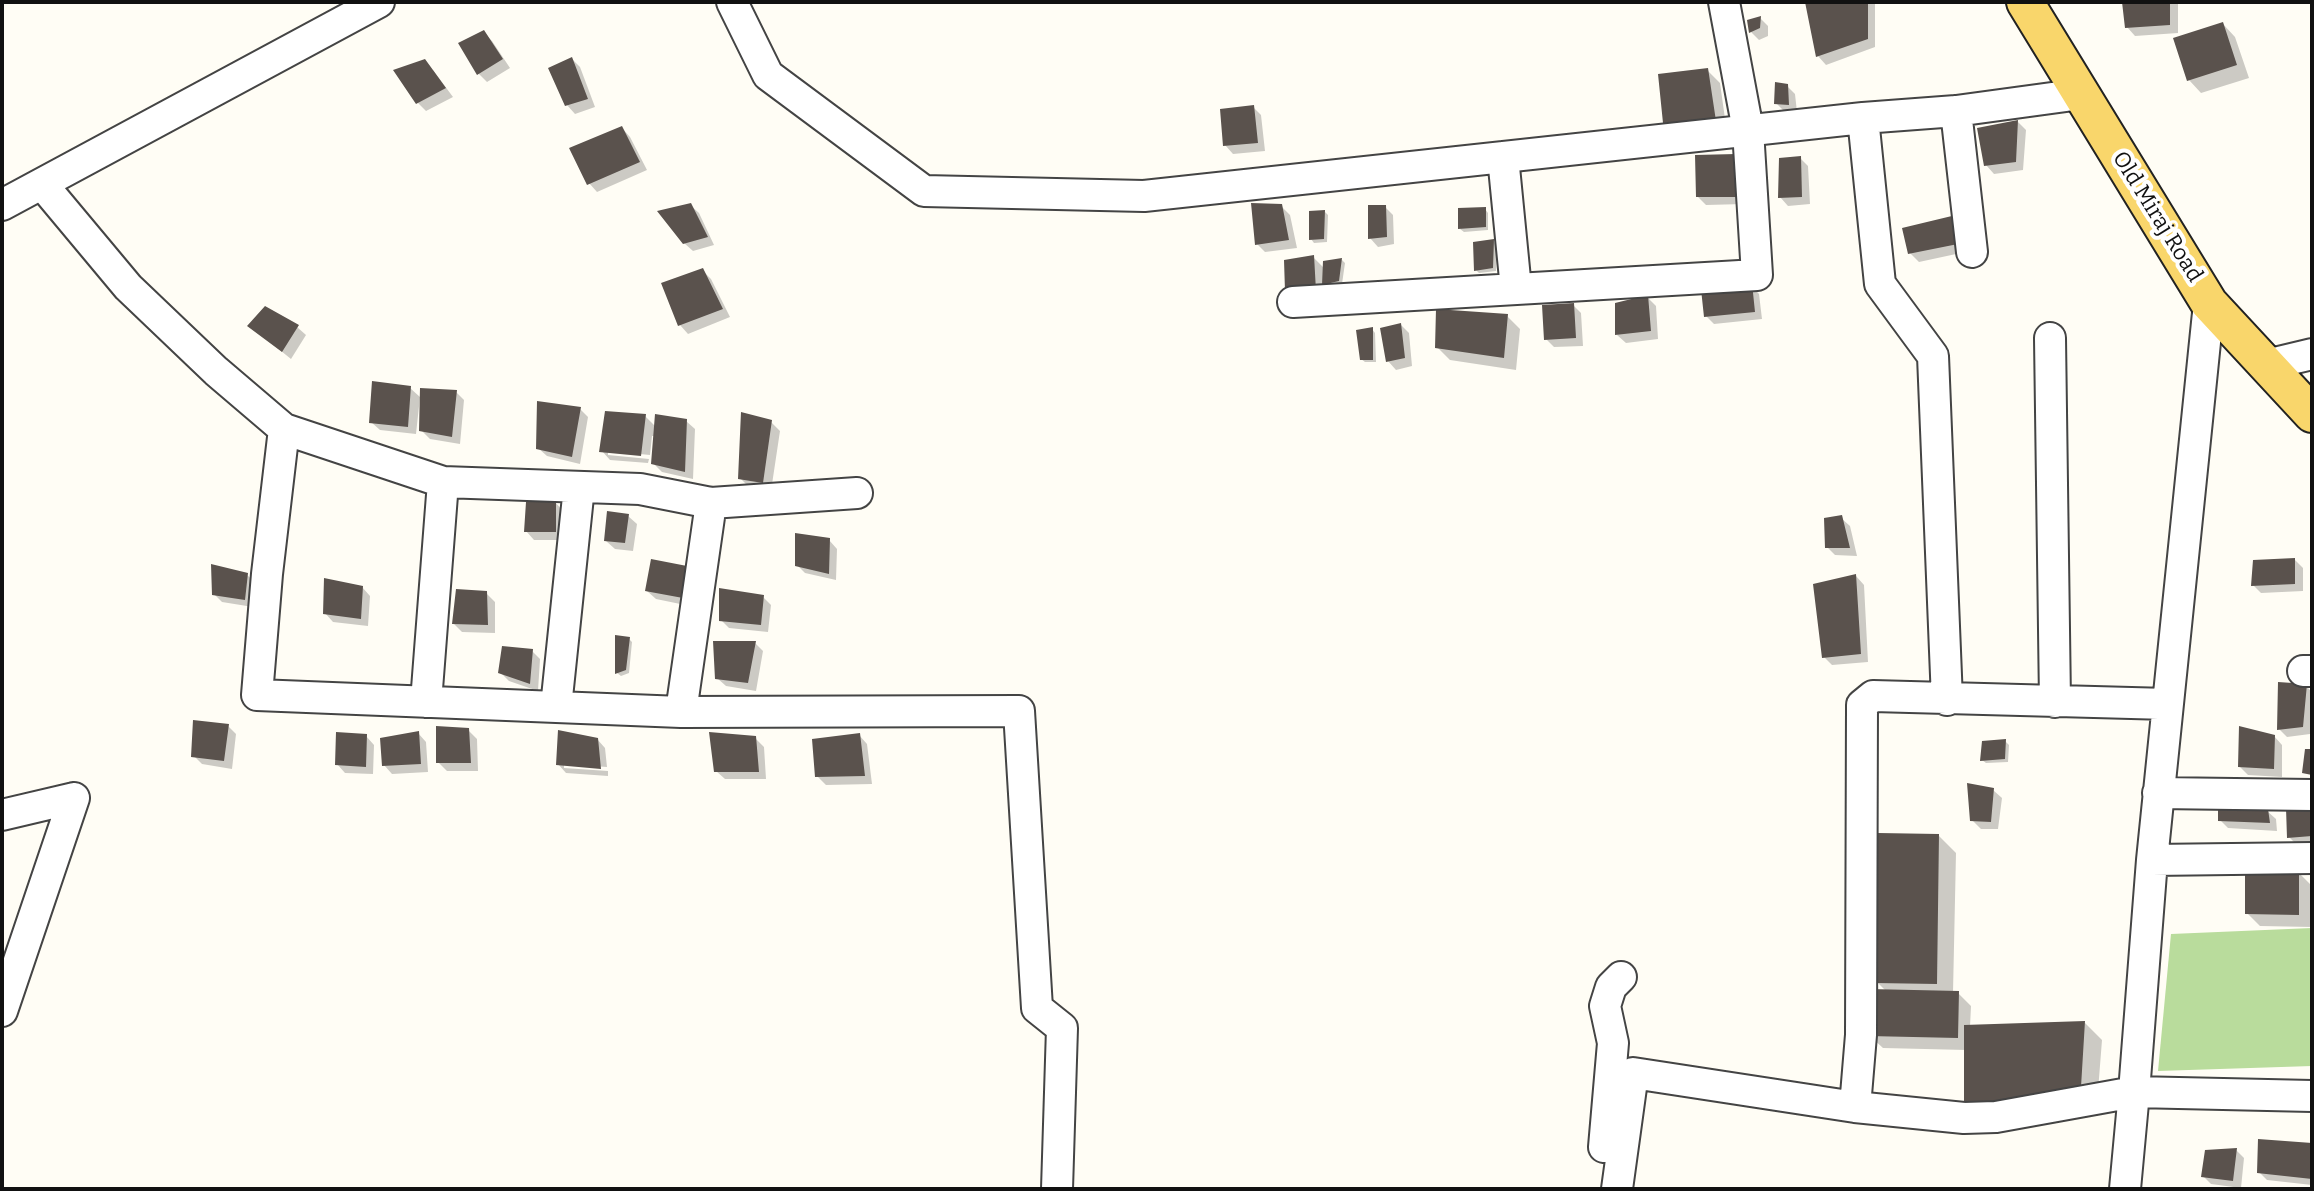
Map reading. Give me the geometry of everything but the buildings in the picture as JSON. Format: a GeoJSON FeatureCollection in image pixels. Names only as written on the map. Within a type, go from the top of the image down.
{"type":"FeatureCollection","features":[{"type":"Feature","properties":{"kind":"main road","name":"Old Miraj Road"},"geometry":{"type":"LineString","coordinates":[[2025,2],[2209,303],[2312,414]]}},
{"type":"Feature","properties":{"kind":"street"},"geometry":{"type":"LineString","coordinates":[[2,205],[379,2]]}},
{"type":"Feature","properties":{"kind":"street"},"geometry":{"type":"LineString","coordinates":[[732,2],[768,75],[924,191],[1144,196],[1748,130],[1956,111],[2081,94]]}},
{"type":"Feature","properties":{"kind":"street"},"geometry":{"type":"LineString","coordinates":[[1293,302],[1757,275],[1748,130],[1724,2]]}},
{"type":"Feature","properties":{"kind":"street"},"geometry":{"type":"LineString","coordinates":[[1956,111],[1972,252]]}},
{"type":"Feature","properties":{"kind":"street"},"geometry":{"type":"LineString","coordinates":[[1863,118],[1880,284],[1933,356],[1947,700]]}},
{"type":"Feature","properties":{"kind":"street"},"geometry":{"type":"LineString","coordinates":[[1503,157],[1516,289]]}},
{"type":"Feature","properties":{"kind":"street"},"geometry":{"type":"LineString","coordinates":[[42,184],[128,287],[216,371],[284,429],[443,482],[640,489],[711,503],[857,493]]}},
{"type":"Feature","properties":{"kind":"street"},"geometry":{"type":"LineString","coordinates":[[2125,1189],[2158,793],[2209,303]]}},
{"type":"Feature","properties":{"kind":"street"},"geometry":{"type":"LineString","coordinates":[[2050,338],[2055,702]]}},
{"type":"Feature","properties":{"kind":"street"},"geometry":{"type":"LineString","coordinates":[[2266,365],[2312,354]]}},
{"type":"Feature","properties":{"kind":"street"},"geometry":{"type":"LineString","coordinates":[[284,429],[257,695],[681,712],[1019,711],[1037,1008],[1062,1028],[1057,1189]]}},
{"type":"Feature","properties":{"kind":"street"},"geometry":{"type":"LineString","coordinates":[[426,702],[443,482]]}},
{"type":"Feature","properties":{"kind":"street"},"geometry":{"type":"LineString","coordinates":[[556,707],[579,487]]}},
{"type":"Feature","properties":{"kind":"street"},"geometry":{"type":"LineString","coordinates":[[681,712],[711,503]]}},
{"type":"Feature","properties":{"kind":"street"},"geometry":{"type":"LineString","coordinates":[[1855,1107],[1861,1035],[1862,705],[1873,696],[2168,704]]}},
{"type":"Feature","properties":{"kind":"street"},"geometry":{"type":"LineString","coordinates":[[2158,793],[2312,795]]}},
{"type":"Feature","properties":{"kind":"street"},"geometry":{"type":"LineString","coordinates":[[2,815],[74,798],[2,1011]]}},
{"type":"Feature","properties":{"kind":"street"},"geometry":{"type":"LineString","coordinates":[[2152,860],[2312,858]]}},
{"type":"Feature","properties":{"kind":"street"},"geometry":{"type":"LineString","coordinates":[[1600,1189],[1613,1043],[1605,1006],[1611,987],[1621,977]]}},
{"type":"Feature","properties":{"kind":"street"},"geometry":{"type":"LineString","coordinates":[[1617,1189],[1633,1073],[1855,1107],[1964,1118],[1996,1117],[2134,1092],[2312,1096]]}},
{"type":"Feature","properties":{"kind":"green space"},"geometry":{"type":"Polygon","coordinates":[[[2312,928],[2312,1066],[2158,1071],[2171,934],[2312,928]]]}}]}
